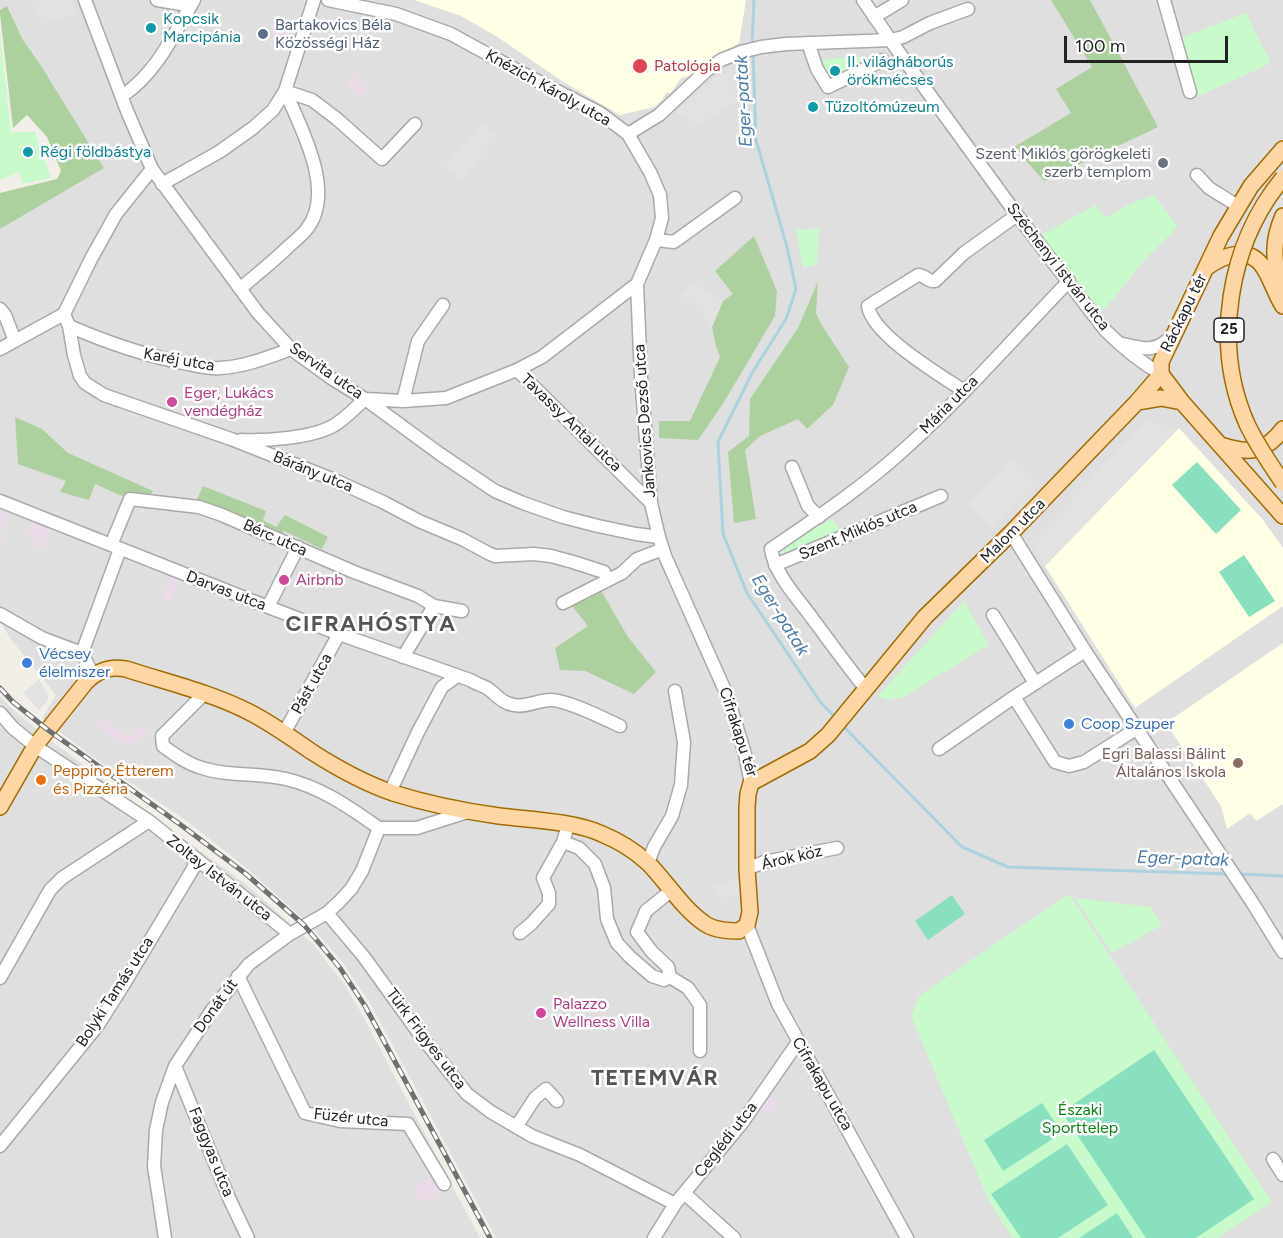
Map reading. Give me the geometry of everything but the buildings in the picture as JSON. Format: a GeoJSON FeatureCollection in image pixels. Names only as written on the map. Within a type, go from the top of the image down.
{"type":"FeatureCollection","features":[{"type":"Feature","properties":{"kind":"main road"},"geometry":{"type":"LineString","coordinates":[[1206,268],[1238,206],[1251,186],[1283,149]]}},
{"type":"Feature","properties":{"kind":"main road","name":"25"},"geometry":{"type":"LineString","coordinates":[[1283,178],[1258,213],[1245,243],[1235,276],[1229,313],[1229,349],[1235,387],[1247,423],[1266,459],[1283,483]]}},
{"type":"Feature","properties":{"kind":"main road"},"geometry":{"type":"LineString","coordinates":[[1283,216],[1274,246],[1276,272],[1283,301]]}},
{"type":"Feature","properties":{"kind":"main road","name":"Ráckapu tér"},"geometry":{"type":"LineString","coordinates":[[1283,306],[1261,265],[1253,256],[1236,254],[1220,259],[1206,268],[1161,362],[1161,374],[1182,402],[1283,516]]}},
{"type":"Feature","properties":{"kind":"main road","name":"Malom utca"},"geometry":{"type":"LineString","coordinates":[[866,689],[925,617],[1011,533],[1161,374]]}},
{"type":"Feature","properties":{"kind":"main road"},"geometry":{"type":"LineString","coordinates":[[1137,402],[1161,398],[1182,402]]}},
{"type":"Feature","properties":{"kind":"main road"},"geometry":{"type":"LineString","coordinates":[[1218,444],[1237,451],[1253,452],[1276,447],[1283,429]]}},
{"type":"Feature","properties":{"kind":"main road"},"geometry":{"type":"LineString","coordinates":[[0,807],[35,746],[86,682],[102,670],[126,669],[204,694],[249,712],[357,778],[390,792],[467,812],[568,825],[600,833],[623,844],[648,863],[705,924],[739,931],[747,924],[750,912],[747,869],[748,794],[751,783]]}},
{"type":"Feature","properties":{"kind":"main road","name":"Cifrakapu tér"},"geometry":{"type":"LineString","coordinates":[[751,783],[810,751],[828,735],[866,689]]}},
{"type":"Feature","properties":{"kind":"street","name":"Servita utca"},"geometry":{"type":"LineString","coordinates":[[85,0],[152,169],[258,313],[291,349],[495,491],[563,517],[636,534],[662,547]]}},
{"type":"Feature","properties":{"kind":"street"},"geometry":{"type":"LineString","coordinates":[[157,0],[181,4],[193,0]]}},
{"type":"Feature","properties":{"kind":"street"},"geometry":{"type":"LineString","coordinates":[[122,96],[143,79],[155,65],[193,0]]}},
{"type":"Feature","properties":{"kind":"street"},"geometry":{"type":"LineString","coordinates":[[162,184],[219,152],[253,128],[273,110],[285,91],[314,0]]}},
{"type":"Feature","properties":{"kind":"street","name":"Knézich Károly utca"},"geometry":{"type":"LineString","coordinates":[[328,0],[396,14],[451,34],[600,113],[628,134],[659,115],[721,60],[741,52],[786,44],[891,40],[968,9]]}},
{"type":"Feature","properties":{"kind":"street","name":"Széchenyi István utca"},"geometry":{"type":"LineString","coordinates":[[863,0],[1017,215],[1105,330],[1119,344],[1161,374]]}},
{"type":"Feature","properties":{"kind":"street"},"geometry":{"type":"LineString","coordinates":[[874,16],[902,0]]}},
{"type":"Feature","properties":{"kind":"street"},"geometry":{"type":"LineString","coordinates":[[1164,0],[1190,92]]}},
{"type":"Feature","properties":{"kind":"street"},"geometry":{"type":"LineString","coordinates":[[808,43],[817,69],[828,87],[883,60]]}},
{"type":"Feature","properties":{"kind":"street"},"geometry":{"type":"LineString","coordinates":[[241,288],[307,229],[317,209],[318,190],[307,139],[285,91]]}},
{"type":"Feature","properties":{"kind":"street"},"geometry":{"type":"LineString","coordinates":[[285,91],[312,100],[382,159],[415,124]]}},
{"type":"Feature","properties":{"kind":"street"},"geometry":{"type":"LineString","coordinates":[[231,439],[286,438],[321,431],[342,420],[365,399],[403,401],[446,398],[517,370],[542,357],[637,284],[656,240],[662,218],[660,195],[650,172],[628,134]]}},
{"type":"Feature","properties":{"kind":"street"},"geometry":{"type":"LineString","coordinates":[[0,350],[64,314],[116,214],[152,169]]}},
{"type":"Feature","properties":{"kind":"street"},"geometry":{"type":"LineString","coordinates":[[1197,175],[1209,188],[1238,206]]}},
{"type":"Feature","properties":{"kind":"street"},"geometry":{"type":"LineString","coordinates":[[656,240],[674,242],[735,198]]}},
{"type":"Feature","properties":{"kind":"street"},"geometry":{"type":"LineString","coordinates":[[964,391],[911,355],[885,333],[869,314],[868,306],[918,275],[930,282],[935,281],[964,253],[1017,215]]}},
{"type":"Feature","properties":{"kind":"street","name":"Mária utca"},"geometry":{"type":"LineString","coordinates":[[776,565],[771,549],[819,517],[898,455],[964,391],[1069,281]]}},
{"type":"Feature","properties":{"kind":"street","name":"Jankovics Dezső utca"},"geometry":{"type":"LineString","coordinates":[[637,284],[651,503],[662,547]]}},
{"type":"Feature","properties":{"kind":"street"},"geometry":{"type":"LineString","coordinates":[[403,401],[418,341],[443,305]]}},
{"type":"Feature","properties":{"kind":"street"},"geometry":{"type":"LineString","coordinates":[[0,309],[5,315],[15,341]]}},
{"type":"Feature","properties":{"kind":"street","name":"Bárány utca"},"geometry":{"type":"LineString","coordinates":[[64,314],[69,326],[80,376],[85,383],[104,395],[231,439],[332,479],[495,556],[534,554],[551,556],[604,572],[607,579]]}},
{"type":"Feature","properties":{"kind":"street","name":"Karéj utca"},"geometry":{"type":"LineString","coordinates":[[69,326],[140,353],[219,368],[247,363],[291,349]]}},
{"type":"Feature","properties":{"kind":"street"},"geometry":{"type":"LineString","coordinates":[[1119,344],[1153,349],[1162,346],[1172,336]]}},
{"type":"Feature","properties":{"kind":"street","name":"Tavassy Antal utca"},"geometry":{"type":"LineString","coordinates":[[517,370],[651,503]]}},
{"type":"Feature","properties":{"kind":"street"},"geometry":{"type":"LineString","coordinates":[[792,467],[808,506],[819,517]]}},
{"type":"Feature","properties":{"kind":"street","name":"Szent Miklós utca"},"geometry":{"type":"LineString","coordinates":[[776,565],[941,496]]}},
{"type":"Feature","properties":{"kind":"street","name":"Bérc utca"},"geometry":{"type":"LineString","coordinates":[[115,547],[130,499],[199,507],[354,572],[418,596],[434,606],[462,611]]}},
{"type":"Feature","properties":{"kind":"street","name":"Darvas utca"},"geometry":{"type":"LineString","coordinates":[[0,501],[268,607],[470,680],[488,689],[499,699],[513,705],[522,706],[558,700],[620,726]]}},
{"type":"Feature","properties":{"kind":"street"},"geometry":{"type":"LineString","coordinates":[[1011,533],[1085,651],[1283,952]]}},
{"type":"Feature","properties":{"kind":"street"},"geometry":{"type":"LineString","coordinates":[[82,653],[115,547]]}},
{"type":"Feature","properties":{"kind":"street"},"geometry":{"type":"LineString","coordinates":[[268,607],[298,547]]}},
{"type":"Feature","properties":{"kind":"street"},"geometry":{"type":"LineString","coordinates":[[563,603],[622,573],[637,559],[662,547]]}},
{"type":"Feature","properties":{"kind":"street","name":"Cifrakapu tér"},"geometry":{"type":"LineString","coordinates":[[662,547],[727,695],[745,754],[751,783]]}},
{"type":"Feature","properties":{"kind":"street"},"geometry":{"type":"LineString","coordinates":[[776,565],[793,592],[866,689]]}},
{"type":"Feature","properties":{"kind":"street"},"geometry":{"type":"LineString","coordinates":[[403,657],[434,606]]}},
{"type":"Feature","properties":{"kind":"street"},"geometry":{"type":"LineString","coordinates":[[0,614],[42,638],[82,653],[93,675]]}},
{"type":"Feature","properties":{"kind":"street"},"geometry":{"type":"LineString","coordinates":[[993,615],[1035,683]]}},
{"type":"Feature","properties":{"kind":"street","name":"Pást utca"},"geometry":{"type":"LineString","coordinates":[[284,733],[339,634]]}},
{"type":"Feature","properties":{"kind":"street"},"geometry":{"type":"LineString","coordinates":[[939,749],[1085,651]]}},
{"type":"Feature","properties":{"kind":"street"},"geometry":{"type":"LineString","coordinates":[[390,792],[442,687],[457,676]]}},
{"type":"Feature","properties":{"kind":"street"},"geometry":{"type":"LineString","coordinates":[[648,863],[654,847],[672,816],[681,785],[684,742],[675,691]]}},
{"type":"Feature","properties":{"kind":"street"},"geometry":{"type":"LineString","coordinates":[[204,694],[162,736],[163,746],[198,767],[223,773],[267,775],[288,779],[324,792],[380,828],[417,828],[467,812]]}},
{"type":"Feature","properties":{"kind":"street"},"geometry":{"type":"LineString","coordinates":[[1014,697],[1055,762],[1069,766],[1084,762],[1136,729]]}},
{"type":"Feature","properties":{"kind":"street","name":"Zoltay István utca"},"geometry":{"type":"LineString","coordinates":[[0,713],[13,728],[35,746],[148,821],[290,934]]}},
{"type":"Feature","properties":{"kind":"street"},"geometry":{"type":"LineString","coordinates":[[0,978],[50,890],[62,878],[148,821]]}},
{"type":"Feature","properties":{"kind":"street"},"geometry":{"type":"LineString","coordinates":[[520,933],[549,904],[549,893],[543,879],[563,842],[568,825]]}},
{"type":"Feature","properties":{"kind":"street","name":"Donát út"},"geometry":{"type":"LineString","coordinates":[[165,1238],[154,1166],[156,1130],[162,1102],[175,1066],[212,1010],[249,964],[290,934],[327,913],[351,889],[362,871],[380,828]]}},
{"type":"Feature","properties":{"kind":"street"},"geometry":{"type":"LineString","coordinates":[[563,842],[579,848],[595,864],[604,888],[607,919],[617,943],[652,976],[664,980],[670,977]]}},
{"type":"Feature","properties":{"kind":"street","name":"Árok köz"},"geometry":{"type":"LineString","coordinates":[[747,869],[764,862],[837,848]]}},
{"type":"Feature","properties":{"kind":"street","name":"Bolyki Tamás utca"},"geometry":{"type":"LineString","coordinates":[[0,1146],[98,1025],[194,867],[194,858]]}},
{"type":"Feature","properties":{"kind":"street"},"geometry":{"type":"LineString","coordinates":[[672,890],[646,911],[637,932],[652,952],[668,967],[670,977],[688,988],[700,1005],[700,1051]]}},
{"type":"Feature","properties":{"kind":"street","name":"Türk Frigyes utca"},"geometry":{"type":"LineString","coordinates":[[327,913],[364,957],[421,1036],[467,1094],[491,1112],[532,1136],[580,1155],[675,1204]]}},
{"type":"Feature","properties":{"kind":"street","name":"Cifrakapu utca"},"geometry":{"type":"LineString","coordinates":[[747,924],[778,1004],[907,1238]]}},
{"type":"Feature","properties":{"kind":"street","name":"Füzér utca"},"geometry":{"type":"LineString","coordinates":[[238,976],[305,1113],[340,1120],[408,1124],[444,1184]]}},
{"type":"Feature","properties":{"kind":"street","name":"Ceglédi utca"},"geometry":{"type":"LineString","coordinates":[[654,1238],[675,1204],[742,1124],[798,1042]]}},
{"type":"Feature","properties":{"kind":"street","name":"Faggyas utca"},"geometry":{"type":"LineString","coordinates":[[175,1066],[229,1198],[248,1238]]}},
{"type":"Feature","properties":{"kind":"street"},"geometry":{"type":"LineString","coordinates":[[516,1127],[535,1098],[546,1089],[557,1101]]}},
{"type":"Feature","properties":{"kind":"street"},"geometry":{"type":"LineString","coordinates":[[1273,1159],[1283,1175]]}},
{"type":"Feature","properties":{"kind":"street"},"geometry":{"type":"LineString","coordinates":[[684,1193],[734,1238]]}},
{"type":"Feature","properties":{"kind":"shaded area"},"geometry":{"type":"Polygon","coordinates":[[[0,0],[1283,0],[1283,1238],[496,1238],[370,1003],[343,963],[312,927],[250,871],[187,821],[94,758],[42,718],[56,695],[10,638],[0,621],[0,229],[103,168],[23,40],[7,6],[0,10],[0,0]]]}},
{"type":"Feature","properties":{"kind":"shaded area"},"geometry":{"type":"Polygon","coordinates":[[[31,0],[72,0],[77,12],[43,25],[31,0]]]}},
{"type":"Feature","properties":{"kind":"shaded area"},"geometry":{"type":"Polygon","coordinates":[[[414,0],[746,0],[739,43],[691,75],[681,78],[670,94],[667,92],[654,107],[620,115],[565,83],[496,36],[461,16],[414,0]]]}},
{"type":"Feature","properties":{"kind":"shaded area"},"geometry":{"type":"Polygon","coordinates":[[[273,24],[300,32],[295,48],[271,44],[273,24]]]}},
{"type":"Feature","properties":{"kind":"shaded area"},"geometry":{"type":"Polygon","coordinates":[[[731,69],[737,102],[698,125],[676,112],[716,77],[731,69]]]}},
{"type":"Feature","properties":{"kind":"shaded area"},"geometry":{"type":"Polygon","coordinates":[[[353,74],[369,87],[361,96],[346,84],[353,74]]]}},
{"type":"Feature","properties":{"kind":"shaded area"},"geometry":{"type":"Polygon","coordinates":[[[482,123],[498,136],[461,181],[444,166],[482,123]]]}},
{"type":"Feature","properties":{"kind":"shaded area"},"geometry":{"type":"Polygon","coordinates":[[[694,283],[723,301],[712,327],[697,308],[681,295],[694,283]]]}},
{"type":"Feature","properties":{"kind":"shaded area"},"geometry":{"type":"Polygon","coordinates":[[[1145,421],[1179,428],[1045,566],[1031,543],[1145,421]]]}},
{"type":"Feature","properties":{"kind":"shaded area"},"geometry":{"type":"Polygon","coordinates":[[[1179,428],[1263,520],[1283,548],[1283,606],[1135,708],[1045,566],[1179,428]]]}},
{"type":"Feature","properties":{"kind":"shaded area"},"geometry":{"type":"Polygon","coordinates":[[[1012,458],[1036,481],[991,528],[967,504],[1012,458]]]}},
{"type":"Feature","properties":{"kind":"shaded area"},"geometry":{"type":"Polygon","coordinates":[[[3,510],[10,513],[1,533],[5,536],[1,545],[0,517],[3,510]]]}},
{"type":"Feature","properties":{"kind":"shaded area"},"geometry":{"type":"Polygon","coordinates":[[[31,522],[50,529],[42,549],[31,545],[34,535],[27,532],[31,522]]]}},
{"type":"Feature","properties":{"kind":"shaded area"},"geometry":{"type":"Polygon","coordinates":[[[170,577],[178,580],[169,603],[162,600],[170,577]]]}},
{"type":"Feature","properties":{"kind":"shaded area","name":"Egri Balassi Bálint Általános Iskola"},"geometry":{"type":"Polygon","coordinates":[[[1283,643],[1283,804],[1256,821],[1250,813],[1227,829],[1221,806],[1166,723],[1283,643]]]}},
{"type":"Feature","properties":{"kind":"shaded area"},"geometry":{"type":"Polygon","coordinates":[[[39,679],[48,694],[48,700],[39,710],[23,693],[39,679]]]}},
{"type":"Feature","properties":{"kind":"shaded area"},"geometry":{"type":"Polygon","coordinates":[[[0,696],[46,737],[255,892],[314,945],[344,984],[359,1009],[480,1238],[0,1238],[0,696]]]}},
{"type":"Feature","properties":{"kind":"shaded area"},"geometry":{"type":"Polygon","coordinates":[[[101,717],[128,737],[142,725],[149,731],[127,748],[96,725],[101,717]]]}},
{"type":"Feature","properties":{"kind":"shaded area"},"geometry":{"type":"Polygon","coordinates":[[[738,879],[741,894],[717,899],[714,884],[738,879]]]}},
{"type":"Feature","properties":{"kind":"shaded area"},"geometry":{"type":"Polygon","coordinates":[[[768,1096],[778,1102],[769,1115],[760,1109],[768,1096]]]}},
{"type":"Feature","properties":{"kind":"shaded area"},"geometry":{"type":"Polygon","coordinates":[[[429,1177],[440,1192],[424,1204],[413,1190],[429,1177]]]}},
{"type":"Feature","properties":{"kind":"green space"},"geometry":{"type":"Polygon","coordinates":[[[1051,0],[1090,0],[1158,127],[1044,181],[1014,147],[1071,113],[1056,89],[1092,67],[1051,0]]]}},
{"type":"Feature","properties":{"kind":"green space"},"geometry":{"type":"Polygon","coordinates":[[[7,6],[23,40],[104,168],[0,229],[0,193],[57,179],[61,171],[47,137],[27,115],[13,128],[0,14],[0,10],[7,6]]]}},
{"type":"Feature","properties":{"kind":"green space"},"geometry":{"type":"Polygon","coordinates":[[[1246,13],[1271,63],[1199,96],[1178,39],[1246,13]]]}},
{"type":"Feature","properties":{"kind":"green space"},"geometry":{"type":"Polygon","coordinates":[[[0,35],[11,132],[35,132],[51,178],[23,184],[19,172],[0,180],[0,35]]]}},
{"type":"Feature","properties":{"kind":"green space"},"geometry":{"type":"Polygon","coordinates":[[[864,56],[867,63],[829,83],[819,60],[864,56]]]}},
{"type":"Feature","properties":{"kind":"green space"},"geometry":{"type":"Polygon","coordinates":[[[1154,195],[1177,226],[1101,311],[1040,236],[1095,205],[1106,218],[1131,203],[1154,195]]]}},
{"type":"Feature","properties":{"kind":"green space"},"geometry":{"type":"Polygon","coordinates":[[[819,228],[817,264],[803,268],[796,230],[819,228]]]}},
{"type":"Feature","properties":{"kind":"green space"},"geometry":{"type":"Polygon","coordinates":[[[754,236],[777,291],[775,316],[724,402],[698,440],[659,438],[659,421],[690,421],[720,357],[712,327],[723,301],[733,294],[715,271],[754,236]]]}},
{"type":"Feature","properties":{"kind":"green space"},"geometry":{"type":"Polygon","coordinates":[[[818,281],[816,313],[849,367],[833,405],[807,429],[798,419],[760,436],[745,450],[756,519],[734,523],[728,452],[749,436],[750,399],[798,328],[818,281]]]}},
{"type":"Feature","properties":{"kind":"green space"},"geometry":{"type":"Polygon","coordinates":[[[15,417],[42,429],[68,453],[153,491],[150,496],[122,496],[95,484],[89,500],[60,492],[66,481],[18,464],[15,417]]]}},
{"type":"Feature","properties":{"kind":"green space"},"geometry":{"type":"Polygon","coordinates":[[[1197,462],[1241,510],[1216,534],[1172,485],[1197,462]]]}},
{"type":"Feature","properties":{"kind":"green space"},"geometry":{"type":"Polygon","coordinates":[[[203,486],[266,511],[263,520],[276,527],[285,515],[328,537],[322,549],[284,531],[280,535],[197,499],[203,486]]]}},
{"type":"Feature","properties":{"kind":"green space"},"geometry":{"type":"Polygon","coordinates":[[[832,519],[842,532],[781,554],[778,549],[782,546],[832,519]]]}},
{"type":"Feature","properties":{"kind":"green space"},"geometry":{"type":"Polygon","coordinates":[[[1244,555],[1275,601],[1249,617],[1219,572],[1244,555]]]}},
{"type":"Feature","properties":{"kind":"green space"},"geometry":{"type":"Polygon","coordinates":[[[602,592],[628,637],[656,672],[634,694],[585,671],[560,670],[555,648],[588,626],[572,606],[602,592]]]}},
{"type":"Feature","properties":{"kind":"green space"},"geometry":{"type":"Polygon","coordinates":[[[964,601],[989,645],[903,697],[887,700],[878,696],[964,601]]]}},
{"type":"Feature","properties":{"kind":"green space","name":"Északi Sporttelep"},"geometry":{"type":"Polygon","coordinates":[[[1069,894],[1272,1202],[1218,1238],[1012,1238],[987,1197],[911,1016],[920,995],[1069,894]]]}},
{"type":"Feature","properties":{"kind":"green space"},"geometry":{"type":"Polygon","coordinates":[[[952,895],[965,914],[928,940],[915,921],[952,895]]]}},
{"type":"Feature","properties":{"kind":"green space"},"geometry":{"type":"Polygon","coordinates":[[[1075,898],[1151,907],[1162,925],[1112,953],[1075,898]]]}},
{"type":"Feature","properties":{"kind":"green space"},"geometry":{"type":"Polygon","coordinates":[[[1154,1050],[1254,1199],[1196,1238],[1146,1238],[1062,1112],[1154,1050]]]}},
{"type":"Feature","properties":{"kind":"green space"},"geometry":{"type":"Polygon","coordinates":[[[1042,1103],[1062,1133],[1003,1171],[984,1140],[1042,1103]]]}},
{"type":"Feature","properties":{"kind":"green space"},"geometry":{"type":"Polygon","coordinates":[[[1067,1144],[1108,1205],[1058,1238],[1021,1238],[991,1194],[1067,1144]]]}},
{"type":"Feature","properties":{"kind":"green space"},"geometry":{"type":"Polygon","coordinates":[[[1117,1213],[1133,1238],[1079,1238],[1117,1213]]]}},
{"type":"Feature","properties":{"kind":"waterway","name":"Eger-patak"},"geometry":{"type":"LineString","coordinates":[[752,47],[754,0]]}},
{"type":"Feature","properties":{"kind":"waterway","name":"Eger-patak"},"geometry":{"type":"LineString","coordinates":[[753,54],[756,140],[787,247],[796,289],[786,319],[752,373],[718,442],[723,534],[747,593],[821,703],[836,718]]}},
{"type":"Feature","properties":{"kind":"waterway","name":"Eger-patak"},"geometry":{"type":"LineString","coordinates":[[842,725],[962,847],[1008,867],[1230,874]]}},
{"type":"Feature","properties":{"kind":"waterway","name":"Eger-patak"},"geometry":{"type":"LineString","coordinates":[[1237,874],[1283,876]]}},
{"type":"Feature","properties":{"kind":"railway"},"geometry":{"type":"LineString","coordinates":[[0,688],[13,702],[48,730],[246,874],[304,925],[340,968],[365,1006],[490,1238]]}},
{"type":"Feature","properties":{"kind":"place","name":"Kopcsik Marcipánia"},"geometry":{"type":"Point","coordinates":[151,28]}},
{"type":"Feature","properties":{"kind":"place","name":"Bartakovics Béla Közösségi Ház"},"geometry":{"type":"Point","coordinates":[263,34]}},
{"type":"Feature","properties":{"kind":"place","name":"Patológia"},"geometry":{"type":"Point","coordinates":[640,66]}},
{"type":"Feature","properties":{"kind":"place","name":"II. világháborús örökmécses"},"geometry":{"type":"Point","coordinates":[835,71]}},
{"type":"Feature","properties":{"kind":"place","name":"Tűzoltómúzeum"},"geometry":{"type":"Point","coordinates":[813,107]}},
{"type":"Feature","properties":{"kind":"place","name":"Régi földbástya"},"geometry":{"type":"Point","coordinates":[28,152]}},
{"type":"Feature","properties":{"kind":"place","name":"Szent Miklós görögkeleti szerb templom"},"geometry":{"type":"Point","coordinates":[1163,163]}},
{"type":"Feature","properties":{"kind":"place","name":"Eger, Lukács vendégház"},"geometry":{"type":"Point","coordinates":[172,402]}},
{"type":"Feature","properties":{"kind":"place","name":"Airbnb"},"geometry":{"type":"Point","coordinates":[284,580]}},
{"type":"Feature","properties":{"kind":"place","name":"Vécsey élelmiszer"},"geometry":{"type":"Point","coordinates":[27,663]}},
{"type":"Feature","properties":{"kind":"place","name":"Coop Szuper"},"geometry":{"type":"Point","coordinates":[1069,724]}},
{"type":"Feature","properties":{"kind":"place","name":"Egri Balassi Bálint Általános Iskola"},"geometry":{"type":"Point","coordinates":[1238,763]}},
{"type":"Feature","properties":{"kind":"place","name":"Peppino Étterem és Pizzéria"},"geometry":{"type":"Point","coordinates":[41,780]}},
{"type":"Feature","properties":{"kind":"place","name":"Palazzo Wellness Villa"},"geometry":{"type":"Point","coordinates":[541,1013]}},
{"type":"Feature","properties":{"kind":"district","name":"CIFRAHÓSTYA"},"geometry":{"type":"Point","coordinates":[371,625]}},
{"type":"Feature","properties":{"kind":"district","name":"TETEMVÁR"},"geometry":{"type":"Point","coordinates":[655,1079]}}]}
